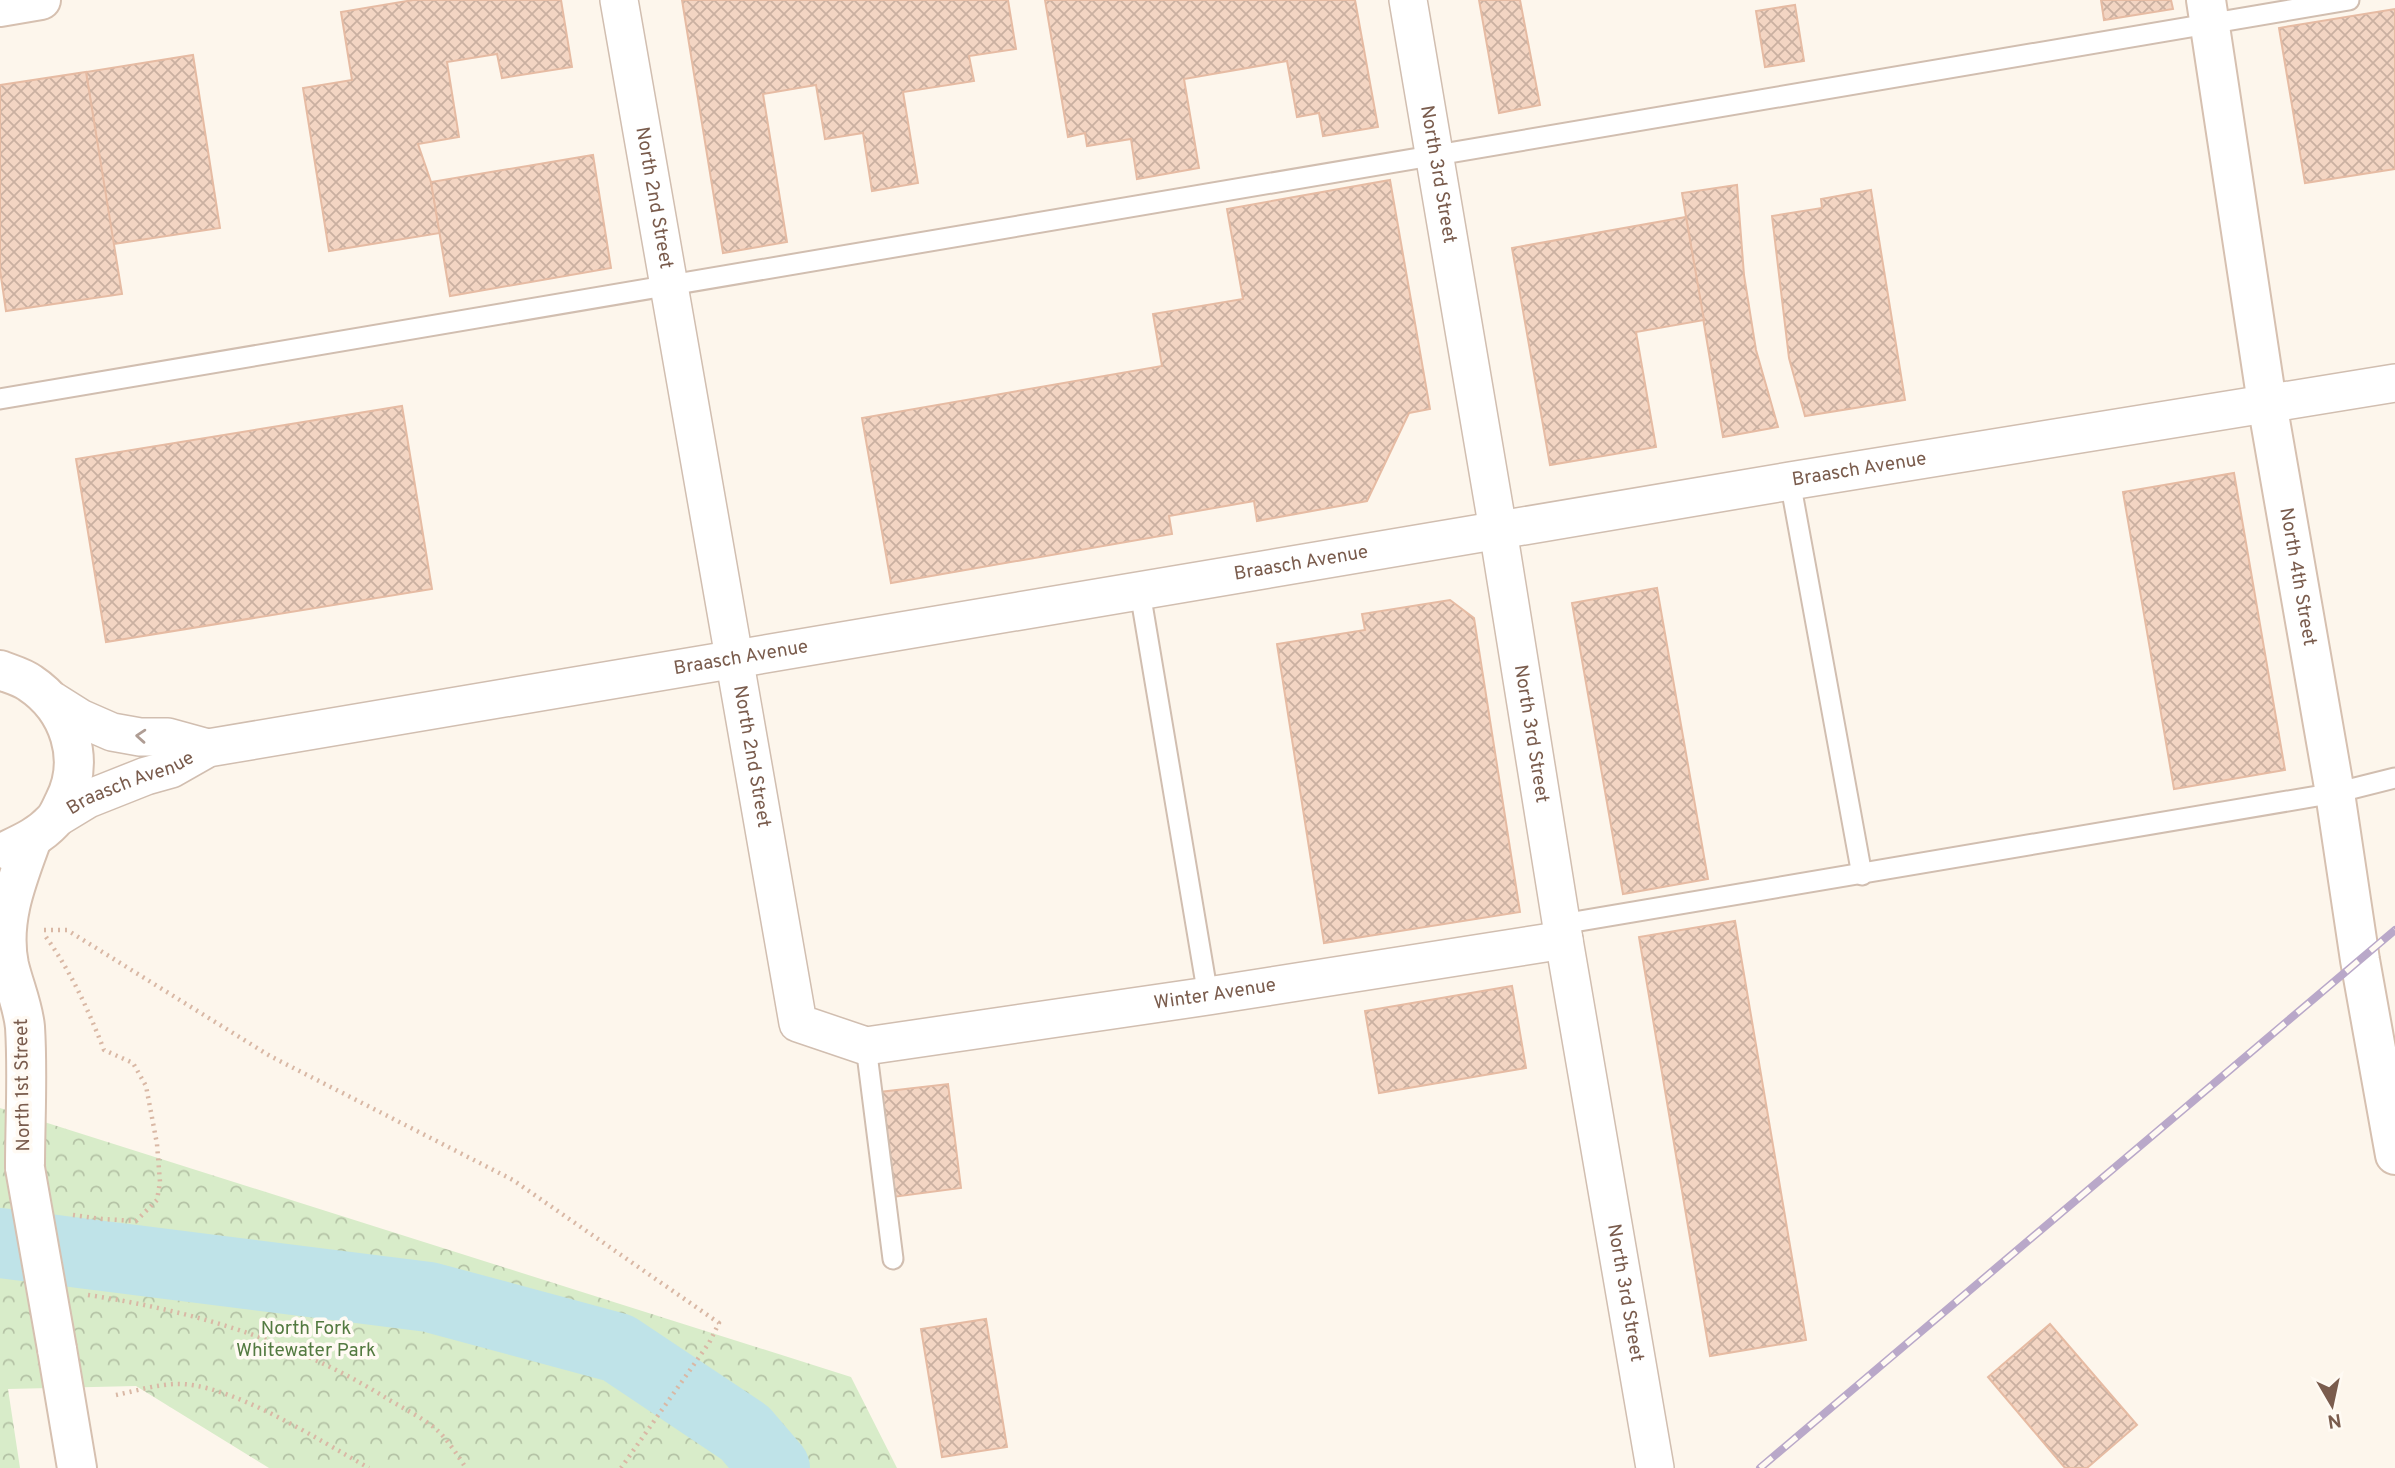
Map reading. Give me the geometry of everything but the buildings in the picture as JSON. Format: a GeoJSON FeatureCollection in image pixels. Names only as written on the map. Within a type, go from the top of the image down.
{"type":"FeatureCollection","features":[{"type":"Feature","properties":{"kind":"main road"},"geometry":{"type":"LineString","coordinates":[[0,7],[41,0]]}},
{"type":"Feature","properties":{"kind":"main road","name":"North 4th Street"},"geometry":{"type":"LineString","coordinates":[[2208,12],[2267,403],[2395,1155]]}},
{"type":"Feature","properties":{"kind":"main road"},"geometry":{"type":"LineString","coordinates":[[0,645],[27,684]]}},
{"type":"Feature","properties":{"kind":"main road","name":"North 1st Street"},"geometry":{"type":"LineString","coordinates":[[27,684],[69,728],[75,760],[70,790],[29,837],[15,884],[5,935],[9,964],[25,1026],[25,1168],[77,1468]]}},
{"type":"Feature","properties":{"kind":"main road","name":"North 1st Street"},"geometry":{"type":"LineString","coordinates":[[0,1105],[25,1168]]}},
{"type":"Feature","properties":{"kind":"street","name":"North 2nd Street"},"geometry":{"type":"LineString","coordinates":[[619,0],[798,1023],[866,1046]]}},
{"type":"Feature","properties":{"kind":"street","name":"North 3rd Street"},"geometry":{"type":"LineString","coordinates":[[1408,0],[1655,1468]]}},
{"type":"Feature","properties":{"kind":"street","name":"Braasch Avenue"},"geometry":{"type":"LineString","coordinates":[[29,837],[88,799],[137,779],[171,769],[208,748],[1790,481],[2395,383]]}},
{"type":"Feature","properties":{"kind":"street","name":"Braasch Avenue"},"geometry":{"type":"LineString","coordinates":[[27,684],[80,718],[112,732],[140,737],[169,737],[208,748]]}},
{"type":"Feature","properties":{"kind":"street","name":"Winter Avenue"},"geometry":{"type":"LineString","coordinates":[[866,1046],[1208,996],[1563,932]]}},
{"type":"Feature","properties":{"kind":"lane"},"geometry":{"type":"LineString","coordinates":[[0,399],[1435,155],[2208,12],[2349,0]]}},
{"type":"Feature","properties":{"kind":"lane"},"geometry":{"type":"LineString","coordinates":[[1790,481],[1862,875]]}},
{"type":"Feature","properties":{"kind":"lane"},"geometry":{"type":"LineString","coordinates":[[1140,592],[1208,996]]}},
{"type":"Feature","properties":{"kind":"lane"},"geometry":{"type":"LineString","coordinates":[[1563,932],[1862,875],[2335,793],[2395,778]]}},
{"type":"Feature","properties":{"kind":"lane"},"geometry":{"type":"LineString","coordinates":[[866,1046],[893,1259]]}},
{"type":"Feature","properties":{"kind":"path"},"geometry":{"type":"LineString","coordinates":[[64,1213],[136,1221],[157,1200],[160,1182],[158,1156],[146,1086],[133,1063],[104,1050],[86,1004],[41,930],[67,930],[270,1056],[513,1180],[719,1323],[709,1343],[621,1468]]}},
{"type":"Feature","properties":{"kind":"path"},"geometry":{"type":"LineString","coordinates":[[80,1294],[120,1300],[236,1327],[318,1360],[437,1430],[466,1468]]}},
{"type":"Feature","properties":{"kind":"path"},"geometry":{"type":"LineString","coordinates":[[116,1395],[175,1384],[214,1388],[283,1420],[369,1468]]}},
{"type":"Feature","properties":{"kind":"green space","name":"North Fork Whitewater Park"},"geometry":{"type":"Polygon","coordinates":[[[0,1108],[851,1377],[897,1468],[269,1468],[136,1386],[8,1389],[20,1468],[0,1468],[0,1108]]]}},
{"type":"Feature","properties":{"kind":"waterway"},"geometry":{"type":"LineString","coordinates":[[0,1243],[429,1297],[618,1348],[745,1433],[775,1468]]}},
{"type":"Feature","properties":{"kind":"railway"},"geometry":{"type":"LineString","coordinates":[[1760,1468],[2395,930]]}}]}
